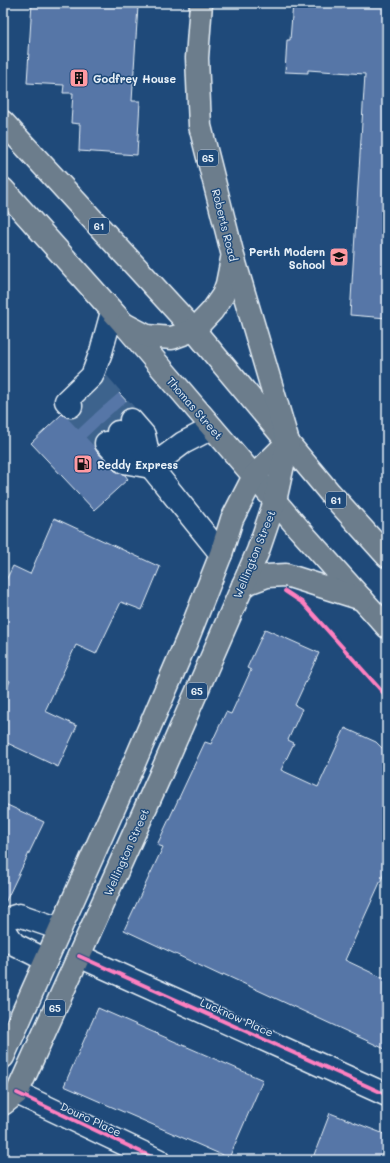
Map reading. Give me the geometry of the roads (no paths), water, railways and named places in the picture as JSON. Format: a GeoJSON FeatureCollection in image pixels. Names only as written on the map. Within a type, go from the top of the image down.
{"type":"FeatureCollection","features":[{"type":"Feature","properties":{"kind":"main road","name":"Roberts Road"},"geometry":{"type":"LineString","coordinates":[[201,3],[197,58],[200,126],[233,256],[288,442]]}},
{"type":"Feature","properties":{"kind":"main road","name":"61"},"geometry":{"type":"LineString","coordinates":[[3,122],[194,330],[330,493],[387,556]]}},
{"type":"Feature","properties":{"kind":"main road","name":"Thomas Street"},"geometry":{"type":"LineString","coordinates":[[6,193],[117,317],[275,501],[387,627]]}},
{"type":"Feature","properties":{"kind":"main road"},"geometry":{"type":"LineString","coordinates":[[117,317],[147,336],[172,338],[194,330],[212,311],[223,295],[233,256]]}},
{"type":"Feature","properties":{"kind":"main road","name":"65"},"geometry":{"type":"LineString","coordinates":[[3,1057],[132,768],[184,647],[221,554],[232,519],[254,476],[288,442]]}},
{"type":"Feature","properties":{"kind":"main road","name":"Wellington Street"},"geometry":{"type":"LineString","coordinates":[[10,1099],[79,956],[159,778],[243,585],[265,531],[275,501],[288,442]]}},
{"type":"Feature","properties":{"kind":"main road"},"geometry":{"type":"LineString","coordinates":[[243,585],[267,576],[286,575],[363,599]]}},
{"type":"Feature","properties":{"kind":"street"},"geometry":{"type":"LineString","coordinates":[[85,389],[117,317]]}},
{"type":"Feature","properties":{"kind":"street"},"geometry":{"type":"LineString","coordinates":[[212,428],[183,443],[150,467],[124,462],[119,432],[144,435],[150,467],[221,554]]}},
{"type":"Feature","properties":{"kind":"street"},"geometry":{"type":"LineString","coordinates":[[3,920],[19,915],[60,929]]}},
{"type":"Feature","properties":{"kind":"street"},"geometry":{"type":"LineString","coordinates":[[3,927],[14,944],[46,960]]}},
{"type":"Feature","properties":{"kind":"street","name":"Lucknow Place"},"geometry":{"type":"LineString","coordinates":[[79,956],[387,1095]]}},
{"type":"Feature","properties":{"kind":"street","name":"Douro Place"},"geometry":{"type":"LineString","coordinates":[[10,1099],[158,1160]]}},
{"type":"Feature","properties":{"kind":"tunnel"},"geometry":{"type":"LineString","coordinates":[[98,382],[131,420]]}},
{"type":"Feature","properties":{"kind":"tunnel"},"geometry":{"type":"LineString","coordinates":[[84,394],[118,432]]}},
{"type":"Feature","properties":{"kind":"tunnel"},"geometry":{"type":"LineString","coordinates":[[71,406],[106,443]]}},
{"type":"Feature","properties":{"kind":"place","name":"Godfrey House"},"geometry":{"type":"Point","coordinates":[79,78]}},
{"type":"Feature","properties":{"kind":"place","name":"Perth Modern School"},"geometry":{"type":"Point","coordinates":[339,257]}},
{"type":"Feature","properties":{"kind":"place","name":"Reddy Express"},"geometry":{"type":"Point","coordinates":[83,464]}}]}
